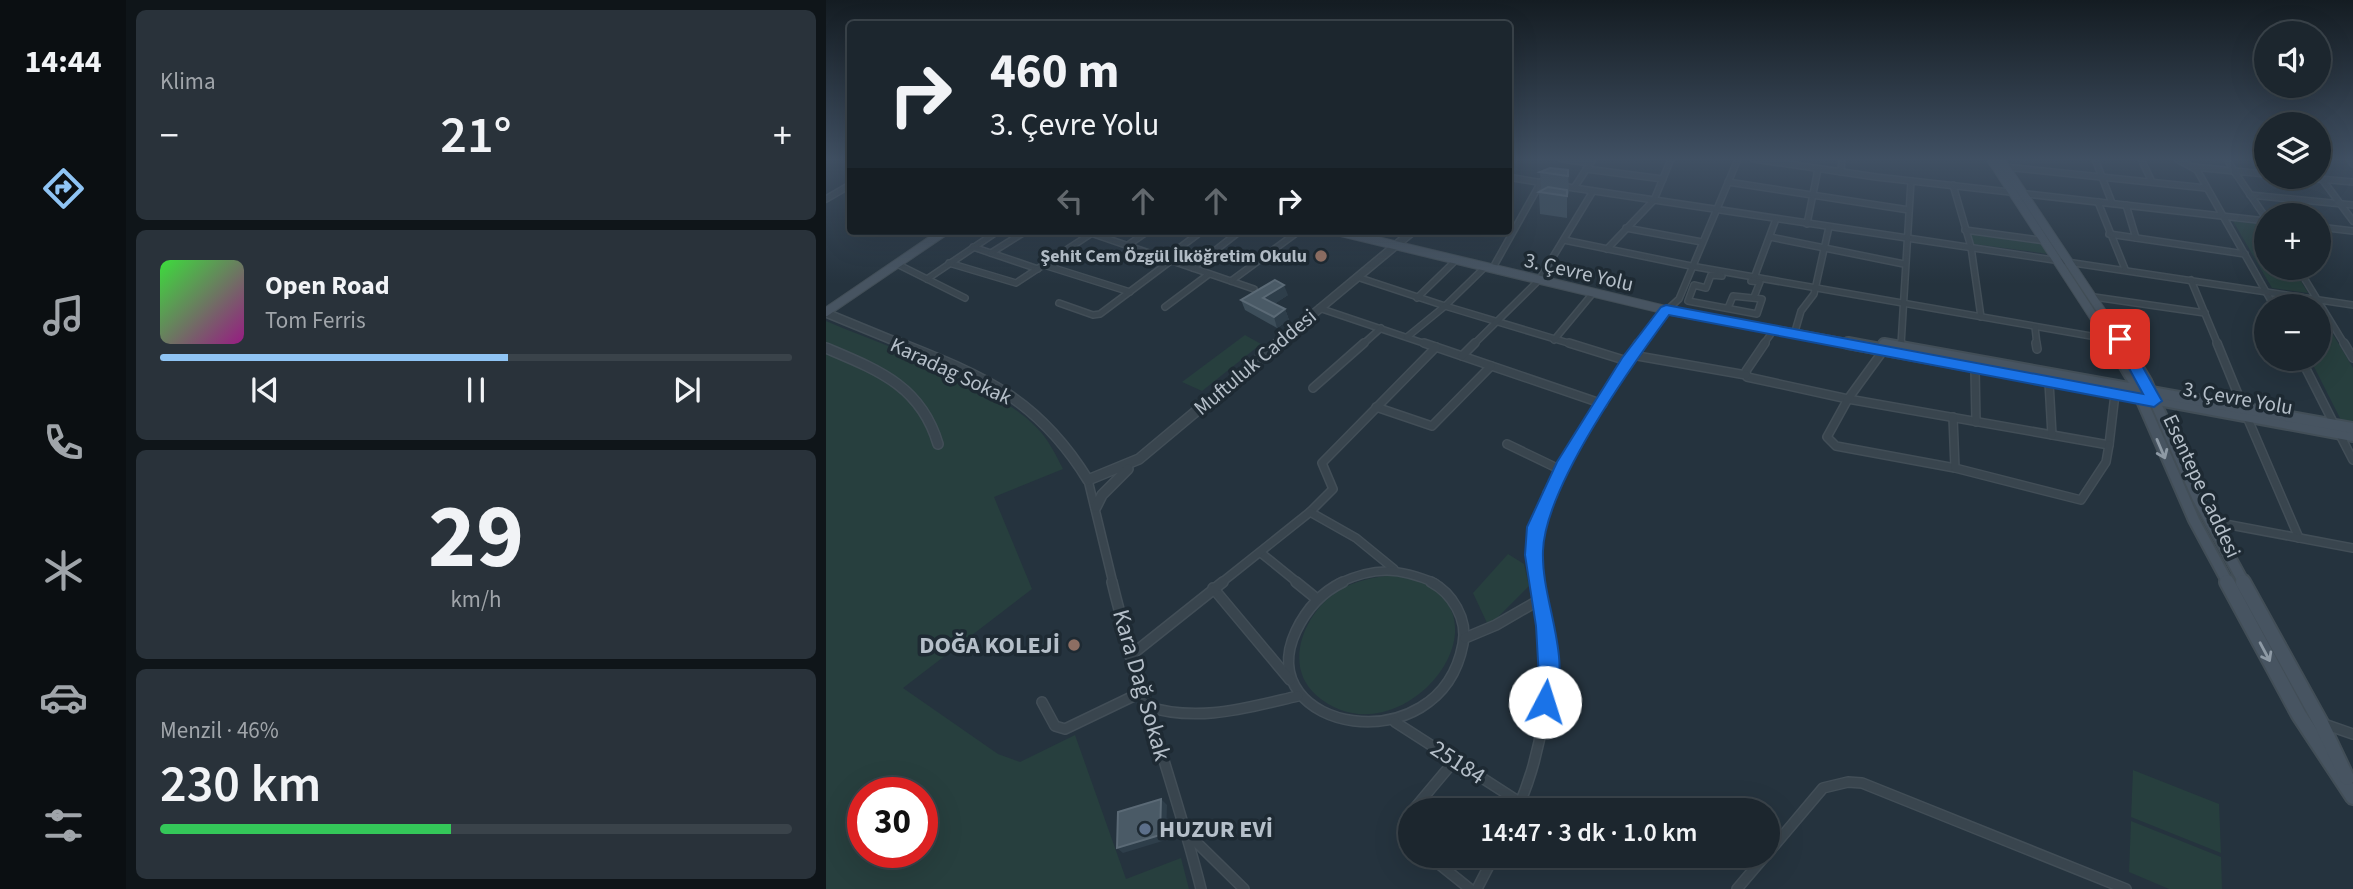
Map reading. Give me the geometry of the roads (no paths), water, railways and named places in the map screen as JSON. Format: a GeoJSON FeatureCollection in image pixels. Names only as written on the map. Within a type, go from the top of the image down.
{"type":"FeatureCollection","features":[{"type":"Feature","properties":{"kind":"main road","name":"Esentepe Caddesi"},"geometry":{"type":"LineString","coordinates":[[2023,200],[2046,241],[2094,297],[2209,521],[2321,723],[2353,790]]}},
{"type":"Feature","properties":{"kind":"main road","name":"Esentepe Caddesi"},"geometry":{"type":"LineString","coordinates":[[2023,200],[2064,261],[2108,339],[2146,396],[2176,485],[2200,532],[2299,715],[2353,797]]}},
{"type":"Feature","properties":{"kind":"main road"},"geometry":{"type":"LineString","coordinates":[[826,303],[930,235]]}},
{"type":"Feature","properties":{"kind":"main road"},"geometry":{"type":"LineString","coordinates":[[826,312],[939,235]]}},
{"type":"Feature","properties":{"kind":"main road","name":"3. Çevre Yolu"},"geometry":{"type":"LineString","coordinates":[[1355,235],[1495,264],[1593,293],[1796,327],[2146,396],[2337,429],[2353,428]]}},
{"type":"Feature","properties":{"kind":"main road","name":"3. Çevre Yolu"},"geometry":{"type":"LineString","coordinates":[[1372,235],[1484,268],[1540,278],[1773,331],[2115,394],[2146,396]]}},
{"type":"Feature","properties":{"kind":"main road","name":"3. Çevre Yolu"},"geometry":{"type":"LineString","coordinates":[[2337,429],[2353,436]]}},
{"type":"Feature","properties":{"kind":"street"},"geometry":{"type":"LineString","coordinates":[[1512,228],[1529,200]]}},
{"type":"Feature","properties":{"kind":"street"},"geometry":{"type":"LineString","coordinates":[[1462,356],[1499,322],[1540,278],[1587,200]]}},
{"type":"Feature","properties":{"kind":"street"},"geometry":{"type":"LineString","coordinates":[[1607,249],[1654,200]]}},
{"type":"Feature","properties":{"kind":"street"},"geometry":{"type":"LineString","coordinates":[[1657,200],[2281,294]]}},
{"type":"Feature","properties":{"kind":"street"},"geometry":{"type":"LineString","coordinates":[[1523,798],[1533,777],[1549,678],[1534,555],[1535,527],[1561,470],[1630,358],[1669,307],[1679,299],[1720,200]]}},
{"type":"Feature","properties":{"kind":"street"},"geometry":{"type":"LineString","coordinates":[[1807,224],[1813,200]]}},
{"type":"Feature","properties":{"kind":"street"},"geometry":{"type":"LineString","coordinates":[[1844,200],[1909,210]]}},
{"type":"Feature","properties":{"kind":"street"},"geometry":{"type":"LineString","coordinates":[[1901,348],[1910,200]]}},
{"type":"Feature","properties":{"kind":"street"},"geometry":{"type":"LineString","coordinates":[[1957,200],[1971,247],[1981,317]]}},
{"type":"Feature","properties":{"kind":"street"},"geometry":{"type":"LineString","coordinates":[[2094,200],[2254,219]]}},
{"type":"Feature","properties":{"kind":"street"},"geometry":{"type":"LineString","coordinates":[[2214,200],[2267,292]]}},
{"type":"Feature","properties":{"kind":"street"},"geometry":{"type":"LineString","coordinates":[[2305,200],[2353,205]]}},
{"type":"Feature","properties":{"kind":"street"},"geometry":{"type":"LineString","coordinates":[[2337,200],[2353,221]]}},
{"type":"Feature","properties":{"kind":"street"},"geometry":{"type":"LineString","coordinates":[[2098,201],[2125,270]]}},
{"type":"Feature","properties":{"kind":"street"},"geometry":{"type":"LineString","coordinates":[[2126,205],[2136,238]]}},
{"type":"Feature","properties":{"kind":"street"},"geometry":{"type":"LineString","coordinates":[[1754,278],[1776,219]]}},
{"type":"Feature","properties":{"kind":"street"},"geometry":{"type":"LineString","coordinates":[[1796,327],[1801,311],[1816,289],[1829,227]]}},
{"type":"Feature","properties":{"kind":"street"},"geometry":{"type":"LineString","coordinates":[[1626,228],[1702,242]]}},
{"type":"Feature","properties":{"kind":"street"},"geometry":{"type":"LineString","coordinates":[[2331,228],[2353,231]]}},
{"type":"Feature","properties":{"kind":"street"},"geometry":{"type":"LineString","coordinates":[[1965,230],[2046,241]]}},
{"type":"Feature","properties":{"kind":"street"},"geometry":{"type":"LineString","coordinates":[[2109,234],[2245,254]]}},
{"type":"Feature","properties":{"kind":"street"},"geometry":{"type":"LineString","coordinates":[[927,279],[992,235]]}},
{"type":"Feature","properties":{"kind":"street"},"geometry":{"type":"LineString","coordinates":[[991,253],[1020,235]]}},
{"type":"Feature","properties":{"kind":"street"},"geometry":{"type":"LineString","coordinates":[[949,263],[1016,283],[1089,235]]}},
{"type":"Feature","properties":{"kind":"street"},"geometry":{"type":"LineString","coordinates":[[1101,235],[1254,289]]}},
{"type":"Feature","properties":{"kind":"street"},"geometry":{"type":"LineString","coordinates":[[1128,245],[1143,235]]}},
{"type":"Feature","properties":{"kind":"street"},"geometry":{"type":"LineString","coordinates":[[1059,303],[1093,315],[1100,314],[1197,235]]}},
{"type":"Feature","properties":{"kind":"street"},"geometry":{"type":"LineString","coordinates":[[1193,268],[1235,235]]}},
{"type":"Feature","properties":{"kind":"street"},"geometry":{"type":"LineString","coordinates":[[1231,281],[1294,235]]}},
{"type":"Feature","properties":{"kind":"street","name":"Muftuluk Caddesi"},"geometry":{"type":"LineString","coordinates":[[1088,480],[1121,469],[1139,459],[1408,235]]}},
{"type":"Feature","properties":{"kind":"street"},"geometry":{"type":"LineString","coordinates":[[1495,264],[1509,235]]}},
{"type":"Feature","properties":{"kind":"street"},"geometry":{"type":"LineString","coordinates":[[1770,237],[1904,264]]}},
{"type":"Feature","properties":{"kind":"street"},"geometry":{"type":"LineString","coordinates":[[1564,240],[1759,282],[1754,297]]}},
{"type":"Feature","properties":{"kind":"street"},"geometry":{"type":"LineString","coordinates":[[973,247],[1130,292]]}},
{"type":"Feature","properties":{"kind":"street"},"geometry":{"type":"LineString","coordinates":[[1417,298],[1455,261]]}},
{"type":"Feature","properties":{"kind":"street"},"geometry":{"type":"LineString","coordinates":[[897,264],[965,298]]}},
{"type":"Feature","properties":{"kind":"street"},"geometry":{"type":"LineString","coordinates":[[1407,337],[1445,306],[1484,268]]}},
{"type":"Feature","properties":{"kind":"street"},"geometry":{"type":"LineString","coordinates":[[1165,307],[1209,274]]}},
{"type":"Feature","properties":{"kind":"street"},"geometry":{"type":"LineString","coordinates":[[1728,308],[1733,296],[1762,299],[1757,314],[1688,301],[1694,285],[1706,288],[1711,275],[1754,278],[2108,339]]}},
{"type":"Feature","properties":{"kind":"street"},"geometry":{"type":"LineString","coordinates":[[1357,277],[1554,340],[1630,358],[1746,375],[1848,399],[2109,445]]}},
{"type":"Feature","properties":{"kind":"street"},"geometry":{"type":"LineString","coordinates":[[2191,280],[2299,538]]}},
{"type":"Feature","properties":{"kind":"street"},"geometry":{"type":"LineString","coordinates":[[1554,340],[1593,293]]}},
{"type":"Feature","properties":{"kind":"street"},"geometry":{"type":"LineString","coordinates":[[2094,297],[2205,313]]}},
{"type":"Feature","properties":{"kind":"street"},"geometry":{"type":"LineString","coordinates":[[2331,301],[2353,304]]}},
{"type":"Feature","properties":{"kind":"street"},"geometry":{"type":"LineString","coordinates":[[1319,308],[1603,404]]}},
{"type":"Feature","properties":{"kind":"street","name":"Karadag Sokak"},"geometry":{"type":"LineString","coordinates":[[826,312],[951,366],[1024,405],[1060,438],[1088,480]]}},
{"type":"Feature","properties":{"kind":"street"},"geometry":{"type":"LineString","coordinates":[[2331,322],[2353,358]]}},
{"type":"Feature","properties":{"kind":"street"},"geometry":{"type":"LineString","coordinates":[[2035,327],[2037,349]]}},
{"type":"Feature","properties":{"kind":"street"},"geometry":{"type":"LineString","coordinates":[[1313,388],[1381,328]]}},
{"type":"Feature","properties":{"kind":"street"},"geometry":{"type":"LineString","coordinates":[[1746,375],[1773,331]]}},
{"type":"Feature","properties":{"kind":"street"},"geometry":{"type":"LineString","coordinates":[[1130,656],[1213,588],[1261,553],[1334,489],[1322,463],[1436,347]]}},
{"type":"Feature","properties":{"kind":"street"},"geometry":{"type":"LineString","coordinates":[[826,348],[859,361],[909,394],[927,412],[938,444]]}},
{"type":"Feature","properties":{"kind":"street"},"geometry":{"type":"LineString","coordinates":[[1883,351],[1848,399],[1827,438],[1832,444],[1955,468],[2081,500],[2106,461],[2115,394]]}},
{"type":"Feature","properties":{"kind":"street"},"geometry":{"type":"LineString","coordinates":[[1376,407],[1432,426],[1491,366]]}},
{"type":"Feature","properties":{"kind":"street"},"geometry":{"type":"LineString","coordinates":[[1975,369],[1976,422]]}},
{"type":"Feature","properties":{"kind":"street"},"geometry":{"type":"LineString","coordinates":[[2307,371],[2353,460]]}},
{"type":"Feature","properties":{"kind":"street"},"geometry":{"type":"LineString","coordinates":[[2049,382],[2052,435]]}},
{"type":"Feature","properties":{"kind":"street"},"geometry":{"type":"LineString","coordinates":[[1953,417],[1955,468]]}},
{"type":"Feature","properties":{"kind":"street"},"geometry":{"type":"LineString","coordinates":[[1507,444],[1561,470]]}},
{"type":"Feature","properties":{"kind":"street"},"geometry":{"type":"LineString","coordinates":[[1096,507],[1102,495],[1139,459]]}},
{"type":"Feature","properties":{"kind":"street","name":"Kara Dağ Sokak"},"geometry":{"type":"LineString","coordinates":[[1088,480],[1130,656],[1187,833],[1201,889]]}},
{"type":"Feature","properties":{"kind":"street"},"geometry":{"type":"LineString","coordinates":[[1310,512],[1356,538],[1394,569]]}},
{"type":"Feature","properties":{"kind":"street"},"geometry":{"type":"LineString","coordinates":[[2209,521],[2353,548]]}},
{"type":"Feature","properties":{"kind":"street"},"geometry":{"type":"LineString","coordinates":[[1261,553],[1317,599]]}},
{"type":"Feature","properties":{"kind":"street"},"geometry":{"type":"LineString","coordinates":[[1213,588],[1291,681],[1298,696],[1314,709],[1336,719],[1360,724],[1395,722],[1431,702],[1445,688],[1460,663],[1465,638],[1462,616],[1453,597],[1437,583],[1417,573],[1394,569],[1353,576],[1317,599],[1302,617],[1292,638],[1288,660],[1291,681]]}},
{"type":"Feature","properties":{"kind":"street"},"geometry":{"type":"LineString","coordinates":[[1465,638],[1496,625],[1541,599]]}},
{"type":"Feature","properties":{"kind":"street"},"geometry":{"type":"LineString","coordinates":[[1042,702],[1055,726],[1065,729],[1142,692]]}},
{"type":"Feature","properties":{"kind":"street"},"geometry":{"type":"LineString","coordinates":[[1145,706],[1172,715],[1201,717],[1298,696]]}},
{"type":"Feature","properties":{"kind":"street","name":"25184"},"geometry":{"type":"LineString","coordinates":[[1395,722],[1508,798]]}},
{"type":"Feature","properties":{"kind":"street"},"geometry":{"type":"LineString","coordinates":[[2321,723],[2353,734]]}},
{"type":"Feature","properties":{"kind":"street"},"geometry":{"type":"LineString","coordinates":[[1424,798],[1455,760]]}},
{"type":"Feature","properties":{"kind":"street"},"geometry":{"type":"LineString","coordinates":[[1780,838],[1823,788],[1848,782],[1862,783],[2126,889]]}},
{"type":"Feature","properties":{"kind":"street"},"geometry":{"type":"LineString","coordinates":[[1187,833],[1244,889]]}},
{"type":"Feature","properties":{"kind":"street"},"geometry":{"type":"LineString","coordinates":[[1444,868],[1470,889]]}},
{"type":"Feature","properties":{"kind":"street"},"geometry":{"type":"LineString","coordinates":[[1477,889],[1488,868]]}},
{"type":"Feature","properties":{"kind":"street"},"geometry":{"type":"LineString","coordinates":[[1737,889],[1754,868]]}},
{"type":"Feature","properties":{"kind":"place","name":"Şehit Cem Özgül İlköğretim Okulu"},"geometry":{"type":"Point","coordinates":[1321,256]}},
{"type":"Feature","properties":{"kind":"place","name":"DOĞA KOLEJİ"},"geometry":{"type":"Point","coordinates":[1074,645]}},
{"type":"Feature","properties":{"kind":"place","name":"HUZUR EVİ"},"geometry":{"type":"Point","coordinates":[1145,829]}}]}
